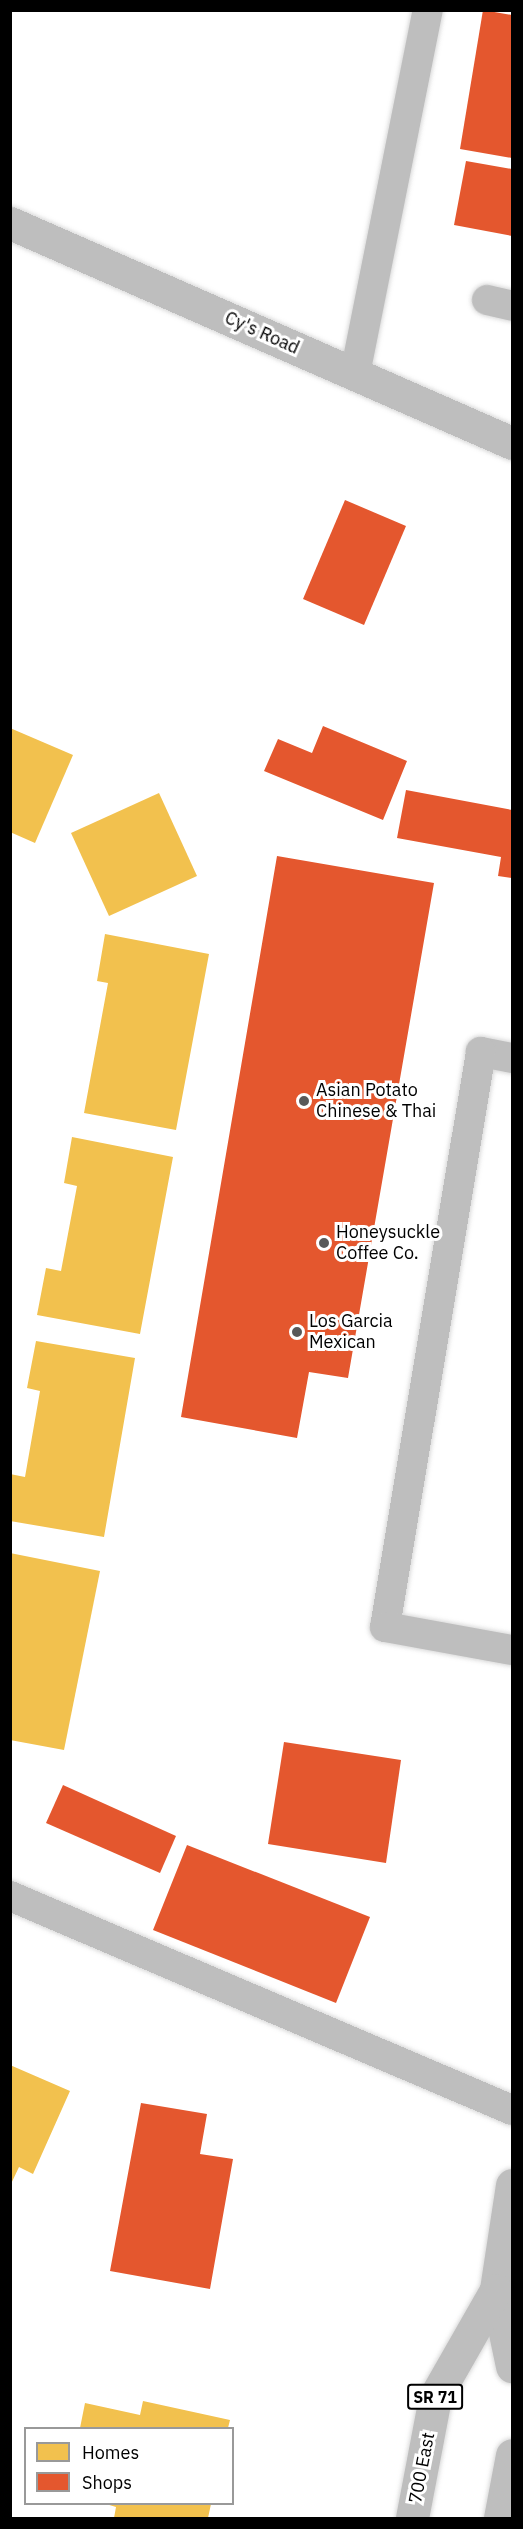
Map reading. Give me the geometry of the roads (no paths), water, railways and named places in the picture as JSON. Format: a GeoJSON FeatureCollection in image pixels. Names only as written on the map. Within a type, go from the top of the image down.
{"type":"FeatureCollection","features":[{"type":"Feature","properties":{"kind":"street","name":"Cy's Road"},"geometry":{"type":"LineString","coordinates":[[10,223],[513,444]]}},
{"type":"Feature","properties":{"kind":"street","name":"700 East"},"geometry":{"type":"LineString","coordinates":[[412,2518],[435,2397],[496,2290],[513,2185]]}},
{"type":"Feature","properties":{"kind":"street","name":"700 East"},"geometry":{"type":"LineString","coordinates":[[496,2290],[513,2367]]}},
{"type":"Feature","properties":{"kind":"street"},"geometry":{"type":"LineString","coordinates":[[501,2518],[513,2455]]}},
{"type":"Feature","properties":{"kind":"lane"},"geometry":{"type":"LineString","coordinates":[[355,374],[428,10]]}},
{"type":"Feature","properties":{"kind":"lane"},"geometry":{"type":"LineString","coordinates":[[513,1058],[481,1052],[385,1627],[513,1650]]}},
{"type":"Feature","properties":{"kind":"lane"},"geometry":{"type":"LineString","coordinates":[[10,1896],[513,2110]]}},
{"type":"Feature","properties":{"kind":"place","name":"Asian Potato Chinese & Thai"},"geometry":{"type":"Point","coordinates":[304,1101]}},
{"type":"Feature","properties":{"kind":"place","name":"Honeysuckle Coffee Co."},"geometry":{"type":"Point","coordinates":[324,1243]}},
{"type":"Feature","properties":{"kind":"place","name":"Los Garcia Mexican"},"geometry":{"type":"Point","coordinates":[297,1332]}}]}
